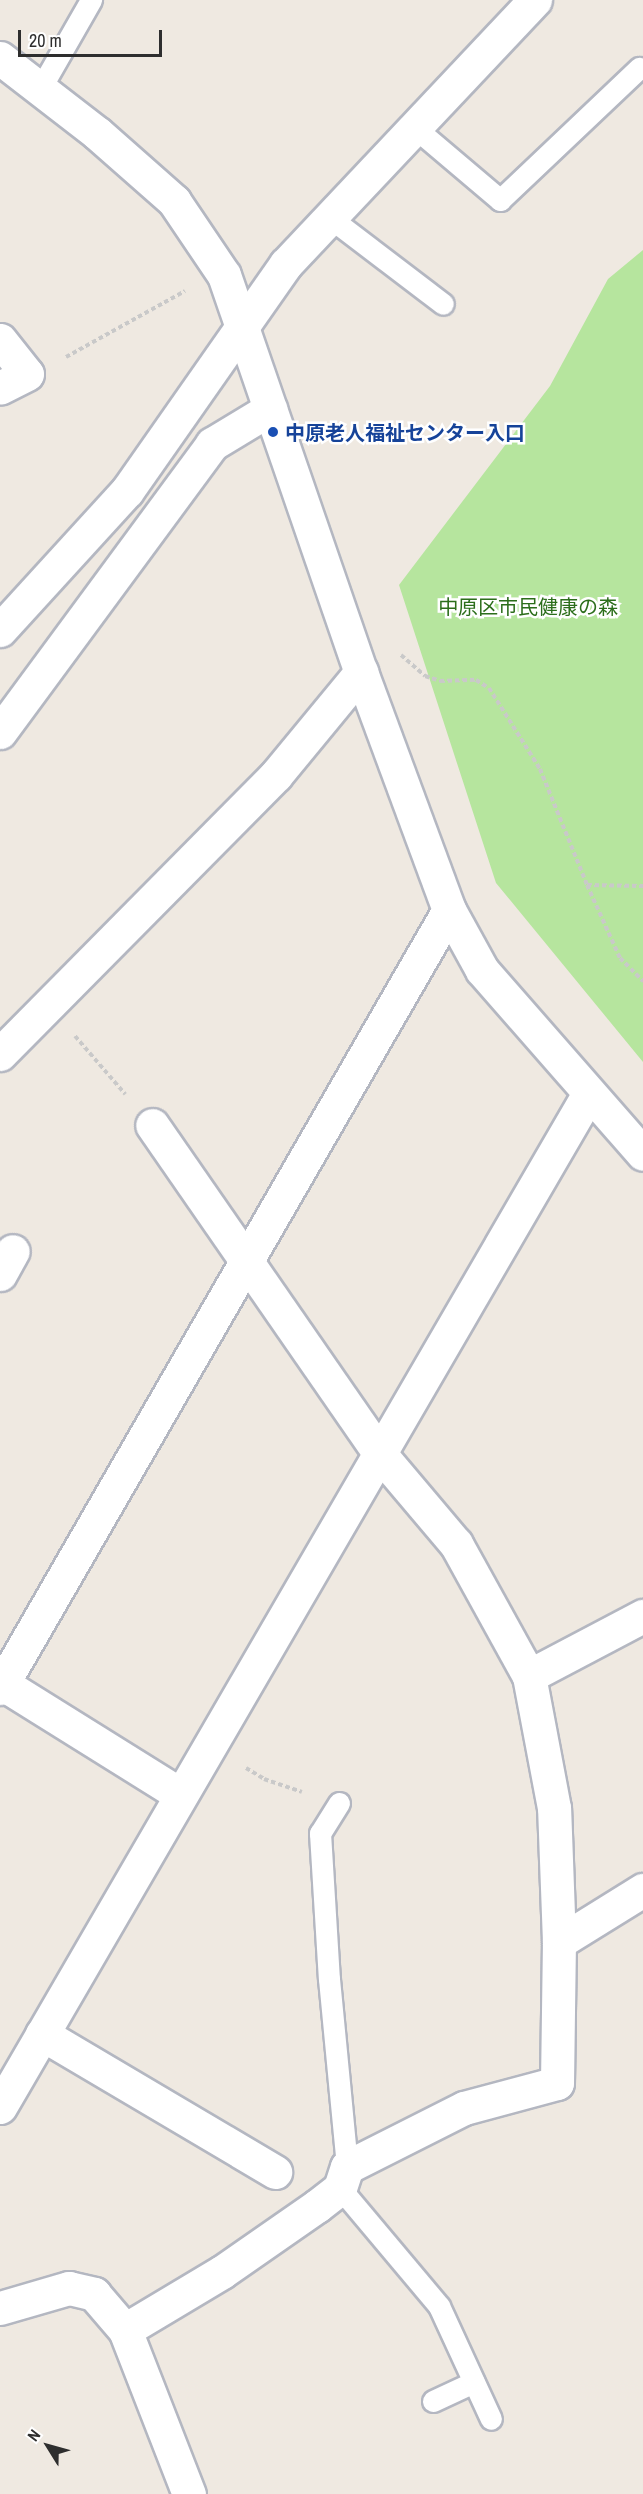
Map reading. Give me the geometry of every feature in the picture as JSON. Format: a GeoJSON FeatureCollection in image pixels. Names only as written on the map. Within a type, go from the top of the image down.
{"type":"FeatureCollection","features":[{"type":"Feature","properties":{"kind":"street"},"geometry":{"type":"LineString","coordinates":[[0,630],[127,490],[243,330],[286,264],[534,0]]}},
{"type":"Feature","properties":{"kind":"street"},"geometry":{"type":"LineString","coordinates":[[0,58],[97,133],[174,201],[224,275],[350,631],[361,672],[449,910],[482,970],[588,1095],[643,1154]]}},
{"type":"Feature","properties":{"kind":"street"},"geometry":{"type":"LineString","coordinates":[[0,340],[24,376]]}},
{"type":"Feature","properties":{"kind":"street"},"geometry":{"type":"LineString","coordinates":[[0,732],[212,444],[270,408]]}},
{"type":"Feature","properties":{"kind":"street"},"geometry":{"type":"LineString","coordinates":[[0,1054],[276,775],[361,672]]}},
{"type":"Feature","properties":{"kind":"street"},"geometry":{"type":"LineString","coordinates":[[181,1795],[1,1684],[449,910]]}},
{"type":"Feature","properties":{"kind":"street"},"geometry":{"type":"LineString","coordinates":[[0,2107],[588,1095]]}},
{"type":"Feature","properties":{"kind":"street"},"geometry":{"type":"LineString","coordinates":[[125,2330],[222,2272],[327,2188],[464,2108],[557,2083],[559,1942],[554,1808],[529,1677],[456,1544],[380,1454],[152,1125]]}},
{"type":"Feature","properties":{"kind":"street"},"geometry":{"type":"LineString","coordinates":[[529,1677],[643,1616]]}},
{"type":"Feature","properties":{"kind":"street"},"geometry":{"type":"LineString","coordinates":[[559,1942],[643,1890]]}},
{"type":"Feature","properties":{"kind":"street"},"geometry":{"type":"LineString","coordinates":[[42,2034],[275,2172]]}},
{"type":"Feature","properties":{"kind":"street"},"geometry":{"type":"LineString","coordinates":[[0,2308],[69,2288],[94,2294],[125,2330],[189,2494]]}},
{"type":"Feature","properties":{"kind":"lane"},"geometry":{"type":"LineString","coordinates":[[40,89],[91,0]]}},
{"type":"Feature","properties":{"kind":"lane"},"geometry":{"type":"LineString","coordinates":[[414,127],[500,200],[639,68]]}},
{"type":"Feature","properties":{"kind":"lane"},"geometry":{"type":"LineString","coordinates":[[329,217],[443,304]]}},
{"type":"Feature","properties":{"kind":"lane"},"geometry":{"type":"LineString","coordinates":[[339,1803],[321,1833],[329,1979],[327,2188],[439,2306],[491,2419]]}},
{"type":"Feature","properties":{"kind":"lane"},"geometry":{"type":"LineString","coordinates":[[433,2401],[474,2382]]}},
{"type":"Feature","properties":{"kind":"path"},"geometry":{"type":"LineString","coordinates":[[24,376],[188,290]]}},
{"type":"Feature","properties":{"kind":"path"},"geometry":{"type":"LineString","coordinates":[[350,631],[387,643],[425,676],[440,681],[476,680],[489,688],[540,769],[587,885],[620,958],[643,981]]}},
{"type":"Feature","properties":{"kind":"path"},"geometry":{"type":"LineString","coordinates":[[587,885],[643,886]]}},
{"type":"Feature","properties":{"kind":"path"},"geometry":{"type":"LineString","coordinates":[[49,1006],[152,1125]]}},
{"type":"Feature","properties":{"kind":"path"},"geometry":{"type":"LineString","coordinates":[[210,1745],[264,1779],[339,1803]]}},
{"type":"Feature","properties":{"kind":"green space","name":"中原区市民健康の森"},"geometry":{"type":"Polygon","coordinates":[[[643,250],[643,1062],[496,883],[399,585],[550,386],[608,279],[643,250]]]}},
{"type":"Feature","properties":{"kind":"place","name":"中原老人福祉センター入口"},"geometry":{"type":"Point","coordinates":[273,432]}}]}
